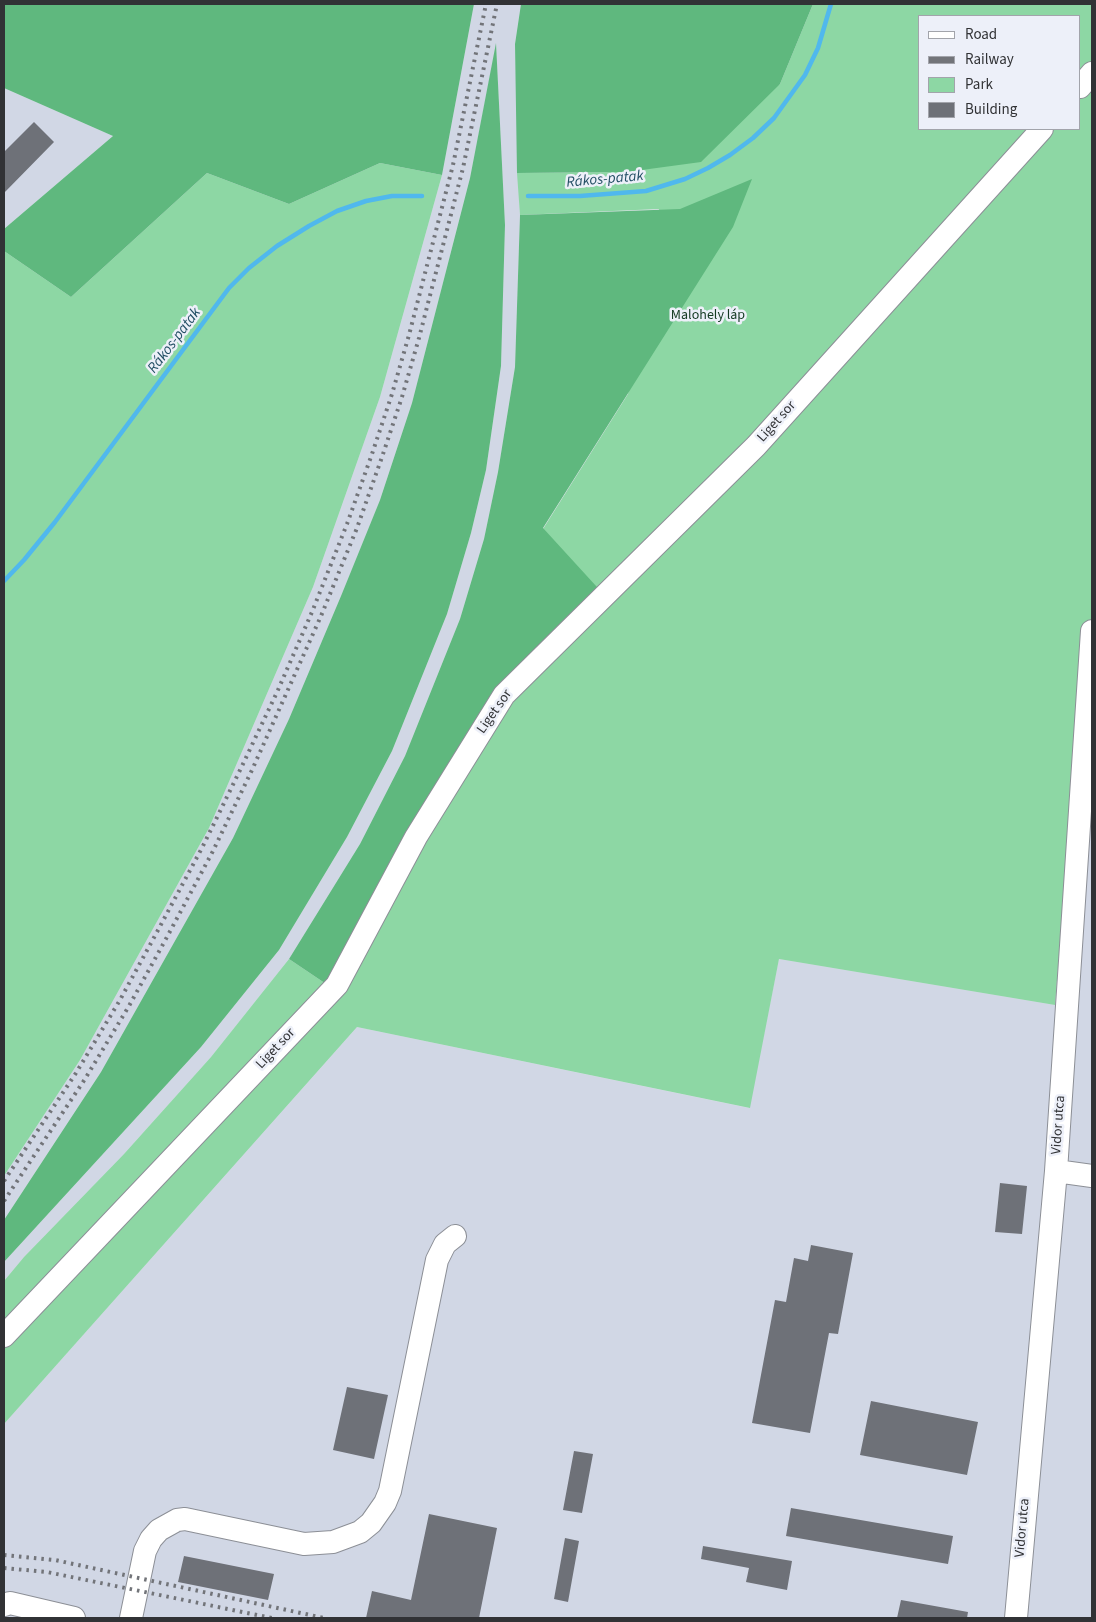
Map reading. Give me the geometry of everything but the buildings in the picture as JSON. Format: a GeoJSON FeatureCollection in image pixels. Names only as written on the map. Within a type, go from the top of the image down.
{"type":"FeatureCollection","features":[{"type":"Feature","properties":{"kind":"street"},"geometry":{"type":"LineString","coordinates":[[1081,86],[1092,73]]}},
{"type":"Feature","properties":{"kind":"street","name":"Liget sor"},"geometry":{"type":"LineString","coordinates":[[4,1336],[337,985],[416,837],[504,695],[756,446],[1041,130]]}},
{"type":"Feature","properties":{"kind":"street","name":"Vidor utca"},"geometry":{"type":"LineString","coordinates":[[1016,1618],[1085,835],[1092,631]]}},
{"type":"Feature","properties":{"kind":"street"},"geometry":{"type":"LineString","coordinates":[[1056,1171],[1092,1176]]}},
{"type":"Feature","properties":{"kind":"street"},"geometry":{"type":"LineString","coordinates":[[130,1618],[145,1551],[150,1539],[164,1527],[177,1520],[185,1519],[304,1544],[333,1542],[360,1532],[371,1523],[385,1503],[390,1491],[437,1260],[445,1244],[455,1236]]}},
{"type":"Feature","properties":{"kind":"street"},"geometry":{"type":"LineString","coordinates":[[4,1605],[10,1603],[74,1618]]}},
{"type":"Feature","properties":{"kind":"shaded area"},"geometry":{"type":"Polygon","coordinates":[[[474,4],[521,4],[515,44],[520,215],[515,367],[498,472],[484,539],[460,619],[405,756],[360,844],[289,959],[211,1057],[124,1154],[24,1257],[4,1281],[4,1262],[201,1047],[279,950],[347,837],[392,751],[447,614],[471,533],[486,470],[501,366],[505,225],[496,46],[470,178],[412,403],[380,500],[341,596],[289,719],[233,838],[101,1072],[4,1220],[4,1176],[80,1060],[209,828],[313,587],[380,397],[442,175],[474,4]]]}},
{"type":"Feature","properties":{"kind":"shaded area"},"geometry":{"type":"Polygon","coordinates":[[[4,88],[113,136],[4,229],[4,88]]]}},
{"type":"Feature","properties":{"kind":"shaded area"},"geometry":{"type":"Polygon","coordinates":[[[1092,677],[1092,1618],[4,1618],[4,1424],[357,1027],[749,1108],[779,959],[1055,1005],[1081,679],[1092,677]]]}},
{"type":"Feature","properties":{"kind":"green space"},"geometry":{"type":"Polygon","coordinates":[[[4,4],[474,4],[442,175],[380,163],[289,204],[207,173],[71,297],[4,251],[4,229],[113,136],[4,88],[4,4]]]}},
{"type":"Feature","properties":{"kind":"green space"},"geometry":{"type":"Polygon","coordinates":[[[521,4],[813,4],[780,84],[701,162],[627,172],[517,173],[515,44],[521,4]]]}},
{"type":"Feature","properties":{"kind":"green space","name":"Malohely láp"},"geometry":{"type":"Polygon","coordinates":[[[813,4],[1092,4],[1092,677],[1081,680],[1055,1005],[779,959],[750,1108],[357,1027],[4,1424],[4,1281],[24,1257],[124,1154],[211,1057],[289,959],[338,992],[543,529],[628,394],[659,209],[520,215],[517,173],[627,172],[780,84],[813,4]]]}},
{"type":"Feature","properties":{"kind":"green space"},"geometry":{"type":"Polygon","coordinates":[[[496,43],[505,225],[501,366],[486,470],[471,533],[447,614],[392,751],[347,837],[279,950],[201,1047],[4,1262],[4,1220],[101,1072],[233,838],[289,719],[380,500],[412,403],[470,178],[496,43]]]}},
{"type":"Feature","properties":{"kind":"green space"},"geometry":{"type":"Polygon","coordinates":[[[380,163],[442,175],[380,397],[313,587],[209,828],[80,1060],[4,1176],[4,251],[71,297],[207,173],[289,204],[380,163]]]}},
{"type":"Feature","properties":{"kind":"green space"},"geometry":{"type":"Polygon","coordinates":[[[752,179],[733,227],[543,528],[607,598],[468,748],[338,992],[289,959],[360,844],[405,756],[460,619],[484,539],[498,472],[515,367],[520,215],[680,209],[752,179]]]}},
{"type":"Feature","properties":{"kind":"waterway","name":"Rákos-patak"},"geometry":{"type":"LineString","coordinates":[[528,196],[580,196],[646,191],[685,179],[730,155],[753,138],[774,118],[805,75],[818,48],[831,4]]}},
{"type":"Feature","properties":{"kind":"waterway","name":"Rákos-patak"},"geometry":{"type":"LineString","coordinates":[[4,581],[55,522],[229,288],[249,268],[277,246],[337,211],[366,201],[392,196],[422,196]]}},
{"type":"Feature","properties":{"kind":"railway"},"geometry":{"type":"LineString","coordinates":[[4,1181],[76,1073],[120,1000],[157,932],[203,846],[242,766],[312,612],[372,454],[409,335],[453,165],[486,4]]}},
{"type":"Feature","properties":{"kind":"railway"},"geometry":{"type":"LineString","coordinates":[[4,1201],[85,1079],[129,1006],[167,937],[213,851],[252,770],[321,616],[357,528],[402,397],[419,338],[463,168],[497,4]]}},
{"type":"Feature","properties":{"kind":"railway"},"geometry":{"type":"LineString","coordinates":[[4,1555],[55,1560],[324,1618]]}},
{"type":"Feature","properties":{"kind":"railway"},"geometry":{"type":"LineString","coordinates":[[4,1568],[47,1572],[272,1618]]}}]}
